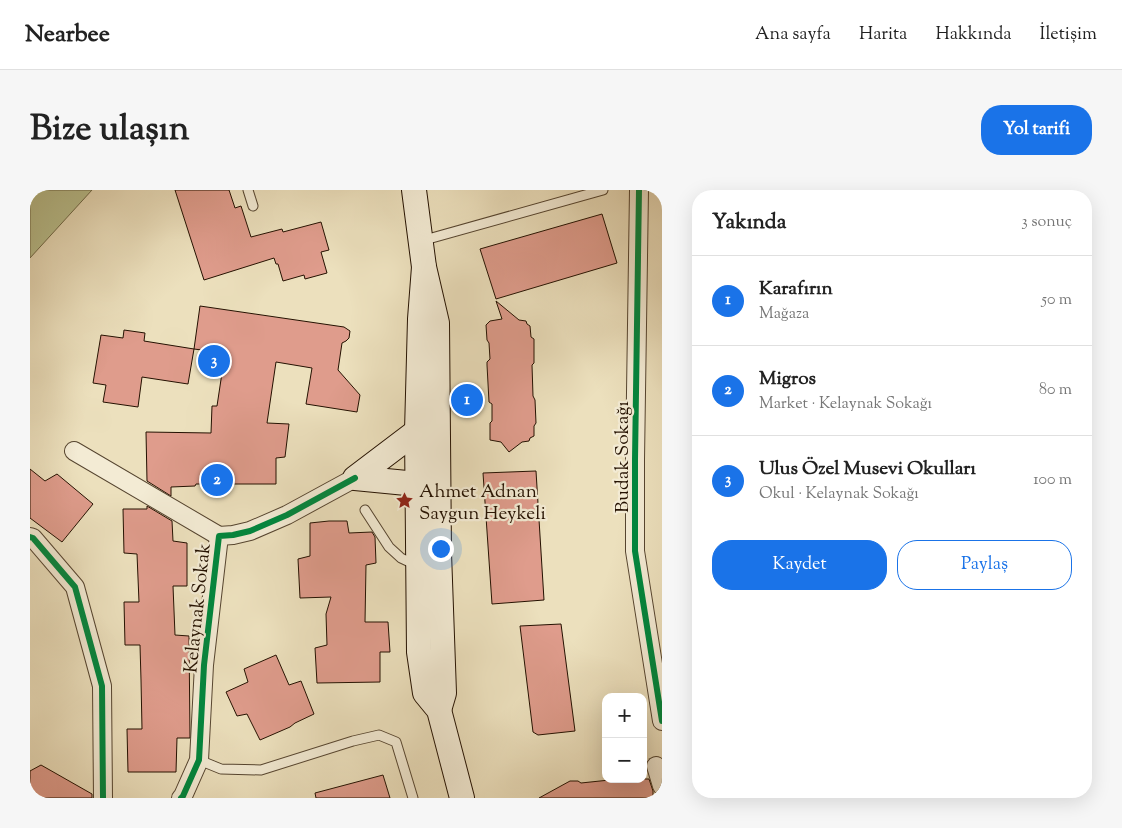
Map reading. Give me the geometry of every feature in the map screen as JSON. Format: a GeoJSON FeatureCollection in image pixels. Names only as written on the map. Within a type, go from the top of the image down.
{"type":"FeatureCollection","features":[{"type":"Feature","properties":{"kind":"main road"},"geometry":{"type":"LineString","coordinates":[[414,190],[424,267],[437,323],[439,552],[444,693],[438,710]]}},
{"type":"Feature","properties":{"kind":"main road"},"geometry":{"type":"LineString","coordinates":[[424,267],[420,319],[417,431],[419,652],[425,693],[438,710],[462,798]]}},
{"type":"Feature","properties":{"kind":"main road"},"geometry":{"type":"LineString","coordinates":[[417,431],[438,458]]}},
{"type":"Feature","properties":{"kind":"main road"},"geometry":{"type":"LineString","coordinates":[[354,478],[417,431]]}},
{"type":"Feature","properties":{"kind":"main road"},"geometry":{"type":"LineString","coordinates":[[417,484],[438,458]]}},
{"type":"Feature","properties":{"kind":"main road"},"geometry":{"type":"LineString","coordinates":[[354,478],[417,484]]}},
{"type":"Feature","properties":{"kind":"street","name":"Budak Sokağı"},"geometry":{"type":"LineString","coordinates":[[639,190],[635,551],[662,722]]}},
{"type":"Feature","properties":{"kind":"street"},"geometry":{"type":"LineString","coordinates":[[74,451],[219,536]]}},
{"type":"Feature","properties":{"kind":"street","name":"Kelaynak Sokak"},"geometry":{"type":"LineString","coordinates":[[181,798],[199,760],[204,665],[219,536],[250,531],[287,515],[354,478]]}},
{"type":"Feature","properties":{"kind":"street"},"geometry":{"type":"LineString","coordinates":[[30,538],[33,538],[75,587],[102,686],[103,798]]}},
{"type":"Feature","properties":{"kind":"street"},"geometry":{"type":"LineString","coordinates":[[656,766],[662,786]]}},
{"type":"Feature","properties":{"kind":"lane"},"geometry":{"type":"LineString","coordinates":[[248,190],[252,206]]}},
{"type":"Feature","properties":{"kind":"lane"},"geometry":{"type":"LineString","coordinates":[[420,241],[603,190]]}},
{"type":"Feature","properties":{"kind":"lane"},"geometry":{"type":"LineString","coordinates":[[365,510],[389,548],[401,558],[418,566]]}},
{"type":"Feature","properties":{"kind":"lane"},"geometry":{"type":"LineString","coordinates":[[199,760],[221,769],[261,770],[353,741],[379,735],[396,742],[413,798]]}},
{"type":"Feature","properties":{"kind":"green space"},"geometry":{"type":"Polygon","coordinates":[[[30,190],[92,190],[30,258],[30,190]]]}},
{"type":"Feature","properties":{"kind":"building"},"geometry":{"type":"Polygon","coordinates":[[[175,190],[229,190],[235,208],[241,206],[251,237],[282,229],[283,232],[321,222],[329,250],[321,252],[327,273],[305,279],[304,275],[283,281],[278,264],[276,264],[274,258],[204,280],[175,190]]]}},
{"type":"Feature","properties":{"kind":"building"},"geometry":{"type":"Polygon","coordinates":[[[602,214],[617,263],[496,299],[480,249],[602,214]]]}},
{"type":"Feature","properties":{"kind":"building"},"geometry":{"type":"Polygon","coordinates":[[[496,301],[519,320],[526,321],[530,326],[531,337],[534,339],[534,363],[532,365],[536,423],[534,426],[534,436],[529,441],[522,442],[509,452],[501,442],[490,440],[492,404],[489,402],[487,362],[490,359],[486,325],[490,321],[502,319],[496,301]]]}},
{"type":"Feature","properties":{"kind":"building"},"geometry":{"type":"Polygon","coordinates":[[[200,306],[344,327],[350,331],[349,338],[342,343],[338,370],[360,395],[357,412],[306,404],[312,368],[276,362],[267,423],[289,424],[285,457],[276,458],[276,484],[196,484],[195,486],[171,487],[171,496],[147,481],[146,432],[211,433],[212,406],[217,406],[225,353],[194,349],[200,306]]]}},
{"type":"Feature","properties":{"kind":"building"},"geometry":{"type":"Polygon","coordinates":[[[124,330],[145,333],[144,341],[194,349],[188,384],[142,377],[138,407],[103,402],[106,385],[93,383],[101,335],[123,338],[124,330]]]}},
{"type":"Feature","properties":{"kind":"building"},"geometry":{"type":"Polygon","coordinates":[[[30,469],[45,481],[57,474],[93,504],[62,542],[30,518],[30,469]]]}},
{"type":"Feature","properties":{"kind":"building"},"geometry":{"type":"Polygon","coordinates":[[[536,471],[544,600],[492,604],[483,473],[536,471]]]}},
{"type":"Feature","properties":{"kind":"building"},"geometry":{"type":"Polygon","coordinates":[[[147,506],[172,521],[173,541],[187,543],[187,586],[173,586],[175,635],[189,636],[190,738],[177,738],[176,772],[128,772],[127,729],[142,729],[140,645],[125,645],[124,602],[139,602],[137,554],[124,553],[123,509],[147,509],[147,506]]]}},
{"type":"Feature","properties":{"kind":"building"},"geometry":{"type":"Polygon","coordinates":[[[347,521],[349,533],[372,532],[375,537],[376,563],[366,565],[365,622],[388,622],[390,652],[380,652],[380,682],[317,683],[315,648],[327,645],[326,614],[331,597],[300,598],[298,559],[310,556],[310,523],[347,521]]]}},
{"type":"Feature","properties":{"kind":"building"},"geometry":{"type":"Polygon","coordinates":[[[561,624],[575,731],[538,735],[533,732],[520,626],[561,624]]]}},
{"type":"Feature","properties":{"kind":"building"},"geometry":{"type":"Polygon","coordinates":[[[276,655],[289,685],[301,681],[314,714],[260,740],[247,714],[237,716],[226,692],[248,682],[244,669],[276,655]]]}},
{"type":"Feature","properties":{"kind":"building"},"geometry":{"type":"Polygon","coordinates":[[[41,765],[92,794],[92,798],[30,798],[30,771],[41,765]]]}},
{"type":"Feature","properties":{"kind":"building"},"geometry":{"type":"Polygon","coordinates":[[[383,775],[390,798],[316,798],[315,793],[383,775]]]}},
{"type":"Feature","properties":{"kind":"building"},"geometry":{"type":"Polygon","coordinates":[[[647,779],[649,779],[653,798],[539,798],[570,781],[581,783],[602,781],[602,783],[647,783],[647,779]]]}},
{"type":"Feature","properties":{"kind":"cycle path"},"geometry":{"type":"LineString","coordinates":[[639,190],[635,551],[662,721]]}},
{"type":"Feature","properties":{"kind":"cycle path"},"geometry":{"type":"LineString","coordinates":[[181,798],[199,760],[204,665],[219,536],[250,531],[287,515],[355,478]]}},
{"type":"Feature","properties":{"kind":"cycle path"},"geometry":{"type":"LineString","coordinates":[[30,537],[33,538],[75,587],[102,686],[103,798]]}},
{"type":"Feature","properties":{"kind":"place","name":"Ulus Özel Musevi Okulları"},"geometry":{"type":"Point","coordinates":[214,361]}},
{"type":"Feature","properties":{"kind":"place","name":"Karafırın"},"geometry":{"type":"Point","coordinates":[467,400]}},
{"type":"Feature","properties":{"kind":"place","name":"Migros"},"geometry":{"type":"Point","coordinates":[217,480]}},
{"type":"Feature","properties":{"kind":"place","name":"Ahmet Adnan Saygun Heykeli"},"geometry":{"type":"Point","coordinates":[405,501]}}]}
